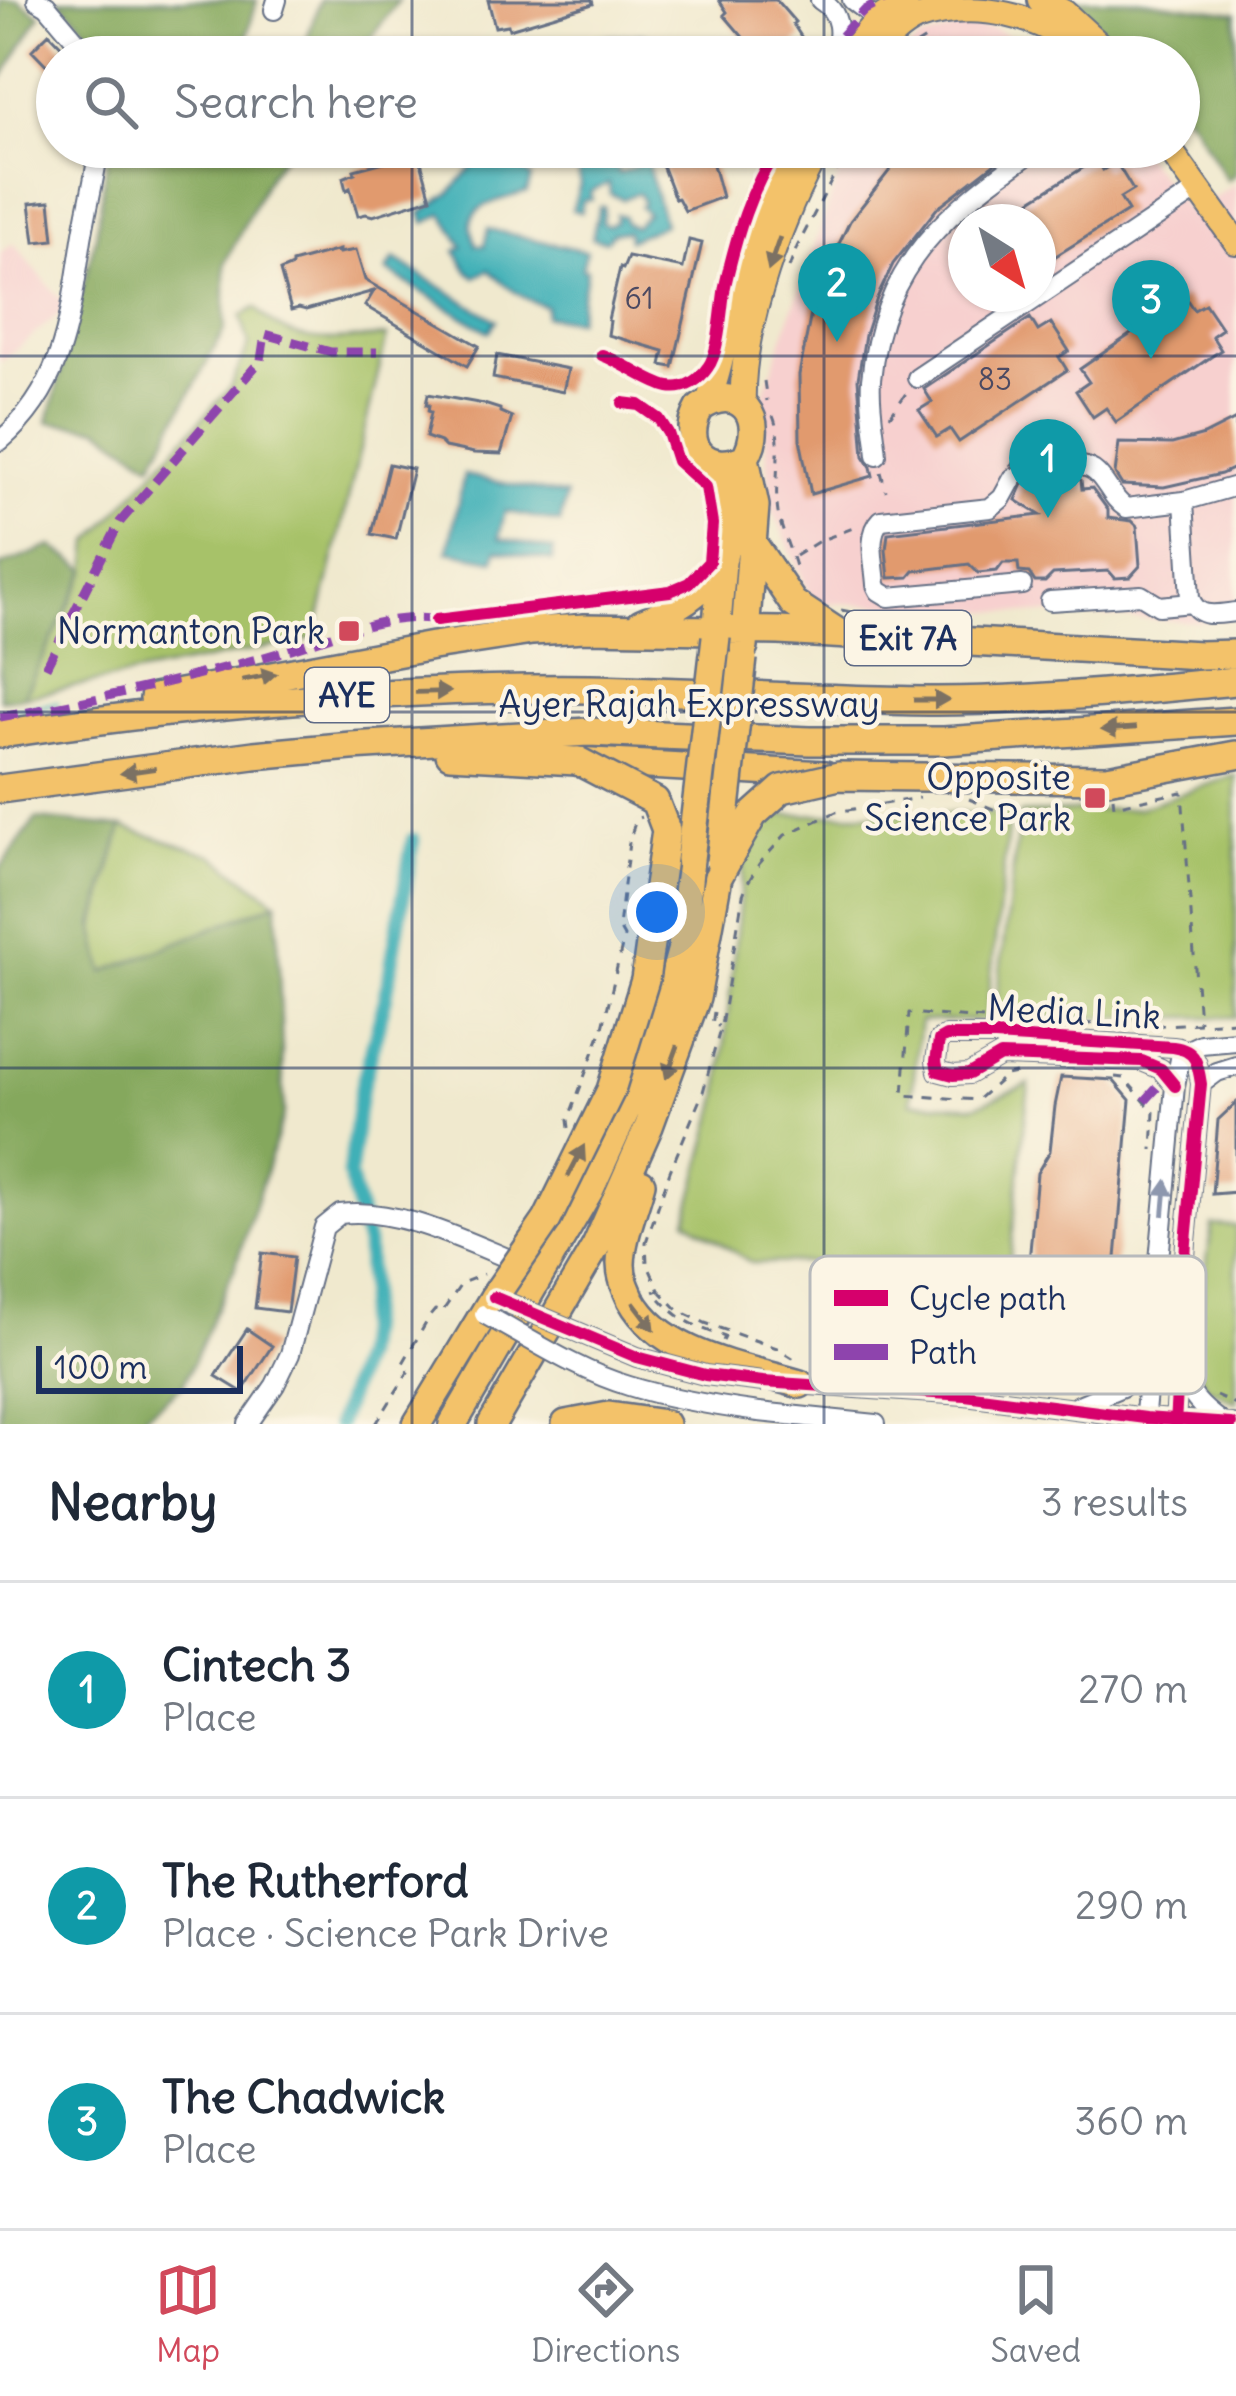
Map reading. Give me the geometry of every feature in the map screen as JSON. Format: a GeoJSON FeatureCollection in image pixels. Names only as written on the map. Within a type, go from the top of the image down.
{"type":"FeatureCollection","features":[{"type":"Feature","properties":{"kind":"highway"},"geometry":{"type":"LineString","coordinates":[[718,877],[715,769],[731,634],[755,506],[694,446],[690,433],[700,393],[743,404],[755,427],[752,447],[719,466]]}},
{"type":"Feature","properties":{"kind":"highway"},"geometry":{"type":"LineString","coordinates":[[719,466],[730,523],[722,562],[731,634]]}},
{"type":"Feature","properties":{"kind":"highway"},"geometry":{"type":"LineString","coordinates":[[751,541],[786,567],[793,603],[837,621]]}},
{"type":"Feature","properties":{"kind":"highway"},"geometry":{"type":"LineString","coordinates":[[632,627],[696,595],[722,562]]}},
{"type":"Feature","properties":{"kind":"highway","name":"Exit 7A"},"geometry":{"type":"LineString","coordinates":[[731,634],[837,621],[926,639],[1200,656],[1236,654]]}},
{"type":"Feature","properties":{"kind":"highway"},"geometry":{"type":"LineString","coordinates":[[107,718],[128,704],[209,686],[532,631],[632,627],[731,634]]}},
{"type":"Feature","properties":{"kind":"highway","name":"Ayer Rajah Expressway"},"geometry":{"type":"LineString","coordinates":[[0,734],[107,718],[365,694],[589,689],[938,701],[1236,681]]}},
{"type":"Feature","properties":{"kind":"highway","name":"Ayer Rajah Expressway"},"geometry":{"type":"LineString","coordinates":[[0,790],[254,755],[588,732],[944,741],[1236,721]]}},
{"type":"Feature","properties":{"kind":"highway"},"geometry":{"type":"LineString","coordinates":[[350,746],[494,758],[1110,787],[1236,755]]}},
{"type":"Feature","properties":{"kind":"highway"},"geometry":{"type":"LineString","coordinates":[[578,760],[676,824],[690,859]]}},
{"type":"Feature","properties":{"kind":"highway"},"geometry":{"type":"LineString","coordinates":[[453,1424],[527,1279],[552,1251],[590,1189],[683,993],[690,859],[715,769]]}},
{"type":"Feature","properties":{"kind":"highway"},"geometry":{"type":"LineString","coordinates":[[801,1374],[681,1348],[641,1317],[624,1285],[621,1267],[683,993],[718,877],[753,815],[782,789],[839,776]]}},
{"type":"Feature","properties":{"kind":"highway"},"geometry":{"type":"LineString","coordinates":[[418,1424],[492,1293],[547,1220],[611,1090],[645,980],[666,830],[656,807]]}},
{"type":"Feature","properties":{"kind":"highway"},"geometry":{"type":"LineString","coordinates":[[492,1424],[596,1246],[650,1126]]}},
{"type":"Feature","properties":{"kind":"highway"},"geometry":{"type":"LineString","coordinates":[[566,1424],[609,1416],[665,1424]]}},
{"type":"Feature","properties":{"kind":"main road"},"geometry":{"type":"LineString","coordinates":[[889,36],[907,0]]}},
{"type":"Feature","properties":{"kind":"main road"},"geometry":{"type":"LineString","coordinates":[[1040,0],[1065,13],[1090,36]]}},
{"type":"Feature","properties":{"kind":"main road"},"geometry":{"type":"LineString","coordinates":[[895,36],[915,20],[968,8],[1001,11],[1059,36]]}},
{"type":"Feature","properties":{"kind":"main road"},"geometry":{"type":"LineString","coordinates":[[1200,164],[1236,215]]}},
{"type":"Feature","properties":{"kind":"main road"},"geometry":{"type":"LineString","coordinates":[[700,393],[715,384],[756,230],[786,168]]}},
{"type":"Feature","properties":{"kind":"main road"},"geometry":{"type":"LineString","coordinates":[[743,404],[744,368],[758,301],[779,238],[811,168]]}},
{"type":"Feature","properties":{"kind":"main road"},"geometry":{"type":"LineString","coordinates":[[1184,168],[1236,242]]}},
{"type":"Feature","properties":{"kind":"street"},"geometry":{"type":"LineString","coordinates":[[37,0],[72,36]]}},
{"type":"Feature","properties":{"kind":"street"},"geometry":{"type":"LineString","coordinates":[[820,0],[836,15],[838,36]]}},
{"type":"Feature","properties":{"kind":"street"},"geometry":{"type":"LineString","coordinates":[[852,0],[880,36]]}},
{"type":"Feature","properties":{"kind":"street"},"geometry":{"type":"LineString","coordinates":[[0,441],[42,395],[58,360],[75,294],[96,168]]}},
{"type":"Feature","properties":{"kind":"street"},"geometry":{"type":"LineString","coordinates":[[877,454],[871,384],[880,329],[903,272],[938,225],[1009,168]]}},
{"type":"Feature","properties":{"kind":"street"},"geometry":{"type":"LineString","coordinates":[[917,378],[1199,188]]}},
{"type":"Feature","properties":{"kind":"street"},"geometry":{"type":"LineString","coordinates":[[1080,466],[1097,472],[1126,508],[1184,501],[1236,486]]}},
{"type":"Feature","properties":{"kind":"street"},"geometry":{"type":"LineString","coordinates":[[1013,478],[990,508],[890,518],[876,524],[877,585],[890,597],[1022,585]]}},
{"type":"Feature","properties":{"kind":"street"},"geometry":{"type":"LineString","coordinates":[[1184,501],[1192,603],[1202,614],[1236,612]]}},
{"type":"Feature","properties":{"kind":"street"},"geometry":{"type":"LineString","coordinates":[[1050,601],[1141,595],[1159,606],[1192,603]]}},
{"type":"Feature","properties":{"kind":"street","name":"Media Link"},"geometry":{"type":"LineString","coordinates":[[1160,1256],[1175,1086],[1161,1069],[1142,1061],[1000,1057],[969,1074],[953,1075],[938,1071],[939,1040],[994,1036],[1188,1050],[1198,1062],[1201,1084],[1188,1256]]}},
{"type":"Feature","properties":{"kind":"street"},"geometry":{"type":"LineString","coordinates":[[1175,1086],[1180,1060],[1188,1050],[1236,1041]]}},
{"type":"Feature","properties":{"kind":"street"},"geometry":{"type":"LineString","coordinates":[[1201,1084],[1236,1066]]}},
{"type":"Feature","properties":{"kind":"street"},"geometry":{"type":"LineString","coordinates":[[248,1424],[290,1354],[324,1228],[340,1214],[370,1214],[422,1226],[527,1279]]}},
{"type":"Feature","properties":{"kind":"street"},"geometry":{"type":"LineString","coordinates":[[492,1293],[637,1358],[705,1375],[763,1382],[810,1375]]}},
{"type":"Feature","properties":{"kind":"street"},"geometry":{"type":"LineString","coordinates":[[492,1293],[583,1366],[625,1385],[701,1404],[876,1424]]}},
{"type":"Feature","properties":{"kind":"street"},"geometry":{"type":"LineString","coordinates":[[965,1394],[1098,1399],[1108,1394]]}},
{"type":"Feature","properties":{"kind":"street"},"geometry":{"type":"LineString","coordinates":[[1191,1394],[1222,1423]]}},
{"type":"Feature","properties":{"kind":"street"},"geometry":{"type":"LineString","coordinates":[[1072,1399],[1144,1421],[1232,1424]]}},
{"type":"Feature","properties":{"kind":"path"},"geometry":{"type":"LineString","coordinates":[[789,268],[839,168]]}},
{"type":"Feature","properties":{"kind":"path"},"geometry":{"type":"LineString","coordinates":[[602,355],[665,386],[700,393]]}},
{"type":"Feature","properties":{"kind":"path"},"geometry":{"type":"LineString","coordinates":[[764,381],[778,427],[775,477],[786,567],[846,530],[876,524]]}},
{"type":"Feature","properties":{"kind":"path"},"geometry":{"type":"LineString","coordinates":[[623,403],[639,405],[659,419],[677,460],[719,466]]}},
{"type":"Feature","properties":{"kind":"path"},"geometry":{"type":"LineString","coordinates":[[436,620],[670,591]]}},
{"type":"Feature","properties":{"kind":"path"},"geometry":{"type":"LineString","coordinates":[[837,621],[873,616]]}},
{"type":"Feature","properties":{"kind":"path"},"geometry":{"type":"LineString","coordinates":[[1110,787],[1114,806],[1181,792],[1199,1024],[1236,1021]]}},
{"type":"Feature","properties":{"kind":"path"},"geometry":{"type":"LineString","coordinates":[[801,1374],[777,1348],[679,1311],[659,1290],[646,1263],[646,1242],[703,1092],[721,1027],[743,895],[759,864],[785,835],[836,812],[929,796]]}},
{"type":"Feature","properties":{"kind":"path"},"geometry":{"type":"LineString","coordinates":[[968,799],[1000,812],[1000,800]]}},
{"type":"Feature","properties":{"kind":"path"},"geometry":{"type":"LineString","coordinates":[[568,1120],[603,1027],[624,937],[619,928],[629,842],[636,819],[656,807]]}},
{"type":"Feature","properties":{"kind":"path"},"geometry":{"type":"LineString","coordinates":[[1102,1076],[1124,1078],[1154,1112],[1152,1150]]}},
{"type":"Feature","properties":{"kind":"path"},"geometry":{"type":"LineString","coordinates":[[376,1424],[408,1372],[403,1363],[435,1310],[442,1312],[462,1283],[492,1293]]}},
{"type":"Feature","properties":{"kind":"path"},"geometry":{"type":"LineString","coordinates":[[659,1290],[654,1292],[671,1312],[688,1324],[724,1336],[722,1342],[690,1331]]}},
{"type":"Feature","properties":{"kind":"path"},"geometry":{"type":"LineString","coordinates":[[1206,1389],[1236,1405]]}},
{"type":"Feature","properties":{"kind":"path"},"geometry":{"type":"LineString","coordinates":[[1052,1394],[1072,1399]]}},
{"type":"Feature","properties":{"kind":"shaded area"},"geometry":{"type":"Polygon","coordinates":[[[964,26],[995,29],[1009,36],[934,36],[964,26]]]}},
{"type":"Feature","properties":{"kind":"shaded area"},"geometry":{"type":"Polygon","coordinates":[[[841,168],[1154,168],[1190,214],[1236,183],[1236,619],[1199,622],[813,602],[771,506],[762,399],[841,168]]]}},
{"type":"Feature","properties":{"kind":"shaded area"},"geometry":{"type":"Polygon","coordinates":[[[13,243],[67,307],[0,363],[0,254],[13,243]]]}},
{"type":"Feature","properties":{"kind":"green space"},"geometry":{"type":"Polygon","coordinates":[[[0,0],[18,0],[40,15],[0,82],[0,0]]]}},
{"type":"Feature","properties":{"kind":"green space"},"geometry":{"type":"Polygon","coordinates":[[[58,0],[257,0],[247,36],[91,36],[58,0]]]}},
{"type":"Feature","properties":{"kind":"green space"},"geometry":{"type":"Polygon","coordinates":[[[320,0],[399,0],[372,36],[308,36],[320,0]]]}},
{"type":"Feature","properties":{"kind":"green space"},"geometry":{"type":"Polygon","coordinates":[[[1058,0],[1139,0],[1236,13],[1236,174],[1227,180],[1200,135],[1200,36],[1106,36],[1058,0]]]}},
{"type":"Feature","properties":{"kind":"green space"},"geometry":{"type":"Polygon","coordinates":[[[106,168],[274,168],[225,263],[225,329],[152,464],[99,428],[48,422],[96,235],[106,168]]]}},
{"type":"Feature","properties":{"kind":"green space"},"geometry":{"type":"Polygon","coordinates":[[[256,308],[285,331],[300,336],[333,340],[387,336],[315,638],[23,697],[87,570],[90,542],[230,388],[249,345],[241,316],[256,308]]]}},
{"type":"Feature","properties":{"kind":"green space"},"geometry":{"type":"Polygon","coordinates":[[[52,546],[87,570],[23,697],[0,700],[0,566],[52,546]]]}},
{"type":"Feature","properties":{"kind":"green space"},"geometry":{"type":"Polygon","coordinates":[[[1236,775],[1236,1017],[994,1018],[1020,814],[1139,808],[1236,775]]]}},
{"type":"Feature","properties":{"kind":"green space"},"geometry":{"type":"Polygon","coordinates":[[[1010,813],[986,1020],[920,1021],[911,1102],[975,1106],[1029,1084],[1010,1256],[810,1256],[810,1262],[751,1263],[687,1220],[719,1098],[746,841],[762,815],[1010,813]]]}},
{"type":"Feature","properties":{"kind":"green space"},"geometry":{"type":"Polygon","coordinates":[[[36,819],[122,827],[94,925],[104,972],[277,902],[284,1114],[235,1267],[183,1385],[134,1424],[0,1424],[0,868],[36,819]]]}},
{"type":"Feature","properties":{"kind":"green space"},"geometry":{"type":"Polygon","coordinates":[[[122,827],[213,855],[277,902],[104,973],[95,929],[122,827]]]}},
{"type":"Feature","properties":{"kind":"green space"},"geometry":{"type":"Polygon","coordinates":[[[1212,1225],[1236,1226],[1236,1402],[1206,1386],[1206,1268],[1212,1225]]]}},
{"type":"Feature","properties":{"kind":"water"},"geometry":{"type":"Polygon","coordinates":[[[472,168],[524,168],[531,178],[527,192],[492,203],[472,218],[476,245],[484,246],[488,229],[586,251],[577,320],[545,316],[546,306],[515,292],[489,270],[475,277],[467,270],[456,251],[463,247],[443,214],[425,223],[421,213],[450,193],[472,168]]]}},
{"type":"Feature","properties":{"kind":"water"},"geometry":{"type":"Polygon","coordinates":[[[617,168],[619,174],[649,168],[664,224],[629,240],[627,231],[613,232],[606,241],[592,238],[599,207],[604,207],[602,223],[608,225],[616,221],[616,214],[635,227],[647,213],[640,207],[639,194],[623,199],[610,194],[609,183],[590,192],[592,199],[583,200],[581,212],[572,210],[580,185],[578,171],[617,168]]]}},
{"type":"Feature","properties":{"kind":"water"},"geometry":{"type":"Polygon","coordinates":[[[394,259],[496,320],[489,332],[387,271],[394,259]]]}},
{"type":"Feature","properties":{"kind":"water"},"geometry":{"type":"Polygon","coordinates":[[[464,475],[566,496],[560,523],[505,511],[499,538],[554,550],[552,561],[497,550],[494,560],[448,551],[464,475]]]}},
{"type":"Feature","properties":{"kind":"building"},"geometry":{"type":"Polygon","coordinates":[[[488,0],[592,0],[593,4],[509,29],[508,25],[495,27],[488,0]]]}},
{"type":"Feature","properties":{"kind":"building"},"geometry":{"type":"Polygon","coordinates":[[[719,0],[776,0],[801,36],[742,36],[724,15],[727,12],[719,0]]]}},
{"type":"Feature","properties":{"kind":"building"},"geometry":{"type":"Polygon","coordinates":[[[423,168],[431,198],[358,216],[343,178],[354,170],[423,168]]]}},
{"type":"Feature","properties":{"kind":"building"},"geometry":{"type":"Polygon","coordinates":[[[663,168],[714,168],[722,197],[685,211],[663,168]]]}},
{"type":"Feature","properties":{"kind":"building"},"geometry":{"type":"Polygon","coordinates":[[[892,168],[989,168],[938,207],[893,264],[877,298],[858,379],[864,456],[873,476],[811,494],[800,439],[799,375],[815,293],[850,221],[892,168]]]}},
{"type":"Feature","properties":{"kind":"building"},"geometry":{"type":"Polygon","coordinates":[[[1083,168],[1120,168],[1133,190],[1120,198],[1128,211],[1056,256],[1056,204],[1025,204],[1083,168]]]}},
{"type":"Feature","properties":{"kind":"building"},"geometry":{"type":"Polygon","coordinates":[[[50,201],[54,240],[35,242],[30,203],[50,201]]]}},
{"type":"Feature","properties":{"kind":"building"},"geometry":{"type":"Polygon","coordinates":[[[689,240],[702,243],[673,367],[661,365],[664,351],[608,335],[608,320],[620,268],[628,257],[683,268],[689,240]]]}},
{"type":"Feature","properties":{"kind":"building"},"geometry":{"type":"Polygon","coordinates":[[[339,250],[356,250],[365,280],[479,346],[467,366],[365,306],[374,291],[291,310],[280,271],[339,250]]]}},
{"type":"Feature","properties":{"kind":"building"},"geometry":{"type":"Polygon","coordinates":[[[1185,297],[1194,310],[1205,304],[1222,329],[1212,336],[1221,350],[1116,422],[1106,408],[1093,417],[1076,391],[1089,382],[1080,369],[1185,297]]]}},
{"type":"Feature","properties":{"kind":"building"},"geometry":{"type":"Polygon","coordinates":[[[1030,318],[1038,331],[1051,323],[1069,351],[1059,357],[1067,370],[959,442],[950,429],[937,437],[919,410],[932,402],[924,389],[1030,318]]]}},
{"type":"Feature","properties":{"kind":"building"},"geometry":{"type":"Polygon","coordinates":[[[497,355],[568,369],[563,392],[493,378],[497,355]]]}},
{"type":"Feature","properties":{"kind":"building"},"geometry":{"type":"Polygon","coordinates":[[[428,394],[484,404],[512,417],[501,454],[445,447],[426,437],[431,412],[426,405],[428,394]]]}},
{"type":"Feature","properties":{"kind":"building"},"geometry":{"type":"Polygon","coordinates":[[[1236,419],[1236,467],[1221,474],[1164,487],[1122,485],[1115,474],[1119,443],[1172,444],[1236,419]]]}},
{"type":"Feature","properties":{"kind":"building"},"geometry":{"type":"Polygon","coordinates":[[[1071,453],[1068,471],[1081,480],[1082,489],[1092,488],[1108,510],[1108,518],[1137,526],[1140,566],[1130,577],[1115,578],[1109,571],[1053,574],[1045,582],[1035,582],[1029,573],[1019,572],[1018,563],[1003,563],[997,571],[978,573],[969,564],[889,578],[888,533],[1040,515],[1016,500],[1026,477],[1020,467],[1012,465],[1021,457],[1071,453]]]}},
{"type":"Feature","properties":{"kind":"building"},"geometry":{"type":"Polygon","coordinates":[[[389,464],[413,469],[396,539],[372,534],[389,464]]]}},
{"type":"Feature","properties":{"kind":"building"},"geometry":{"type":"Polygon","coordinates":[[[1061,1077],[1113,1080],[1130,1100],[1116,1256],[1030,1256],[1037,1173],[1050,1151],[1061,1077]]]}},
{"type":"Feature","properties":{"kind":"building"},"geometry":{"type":"Polygon","coordinates":[[[1236,1103],[1236,1192],[1212,1194],[1218,1120],[1236,1103]]]}},
{"type":"Feature","properties":{"kind":"building"},"geometry":{"type":"Polygon","coordinates":[[[262,1253],[294,1257],[287,1312],[255,1308],[262,1253]]]}},
{"type":"Feature","properties":{"kind":"building"},"geometry":{"type":"Polygon","coordinates":[[[247,1329],[272,1346],[242,1392],[216,1376],[247,1329]]]}},
{"type":"Feature","properties":{"kind":"waterway"},"geometry":{"type":"LineString","coordinates":[[0,713],[57,703]]}},
{"type":"Feature","properties":{"kind":"waterway"},"geometry":{"type":"LineString","coordinates":[[338,1424],[361,1356],[369,1293],[367,1244],[349,1175],[360,1094],[386,996],[413,840]]}},
{"type":"Feature","properties":{"kind":"tunnel"},"geometry":{"type":"LineString","coordinates":[[1013,478],[1025,472],[1080,466]]}},
{"type":"Feature","properties":{"kind":"marked path"},"geometry":{"type":"LineString","coordinates":[[841,36],[865,10],[884,0]]}},
{"type":"Feature","properties":{"kind":"marked path"},"geometry":{"type":"LineString","coordinates":[[46,667],[120,522],[261,360],[265,334],[331,352],[377,352]]}},
{"type":"Feature","properties":{"kind":"marked path"},"geometry":{"type":"LineString","coordinates":[[0,717],[166,683],[373,624],[436,620]]}},
{"type":"Feature","properties":{"kind":"marked path"},"geometry":{"type":"LineString","coordinates":[[1145,1101],[1167,1077]]}},
{"type":"Feature","properties":{"kind":"cycle path"},"geometry":{"type":"LineString","coordinates":[[602,355],[669,387],[686,385],[704,372],[715,351],[739,231],[767,168]]}},
{"type":"Feature","properties":{"kind":"cycle path"},"geometry":{"type":"LineString","coordinates":[[436,620],[670,591],[689,583],[709,562],[712,524],[706,487],[677,461],[659,419],[639,405],[623,403]]}},
{"type":"Feature","properties":{"kind":"cycle path"},"geometry":{"type":"LineString","coordinates":[[1175,1086],[1161,1069],[1142,1061],[1000,1056],[969,1074],[953,1075],[938,1071],[939,1040],[995,1036],[1187,1051],[1199,1070],[1201,1084],[1185,1256]]}},
{"type":"Feature","properties":{"kind":"cycle path"},"geometry":{"type":"LineString","coordinates":[[494,1297],[637,1357],[705,1375],[810,1385]]}},
{"type":"Feature","properties":{"kind":"cycle path"},"geometry":{"type":"LineString","coordinates":[[949,1394],[1231,1424]]}},
{"type":"Feature","properties":{"kind":"cycle path"},"geometry":{"type":"LineString","coordinates":[[1175,1424],[1177,1394]]}},
{"type":"Feature","properties":{"kind":"place","name":"The Rutherford"},"geometry":{"type":"Point","coordinates":[837,342]}},
{"type":"Feature","properties":{"kind":"place","name":"The Chadwick"},"geometry":{"type":"Point","coordinates":[1151,359]}},
{"type":"Feature","properties":{"kind":"place","name":"Cintech 3"},"geometry":{"type":"Point","coordinates":[1048,518]}},
{"type":"Feature","properties":{"kind":"place","name":"Normanton Park"},"geometry":{"type":"Point","coordinates":[349,631]}},
{"type":"Feature","properties":{"kind":"place","name":"Opposite Science Park"},"geometry":{"type":"Point","coordinates":[1095,798]}}]}
